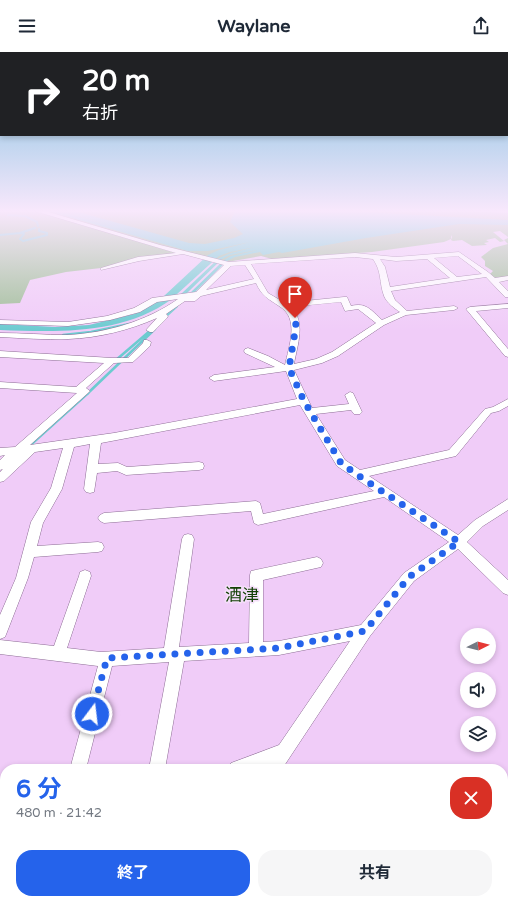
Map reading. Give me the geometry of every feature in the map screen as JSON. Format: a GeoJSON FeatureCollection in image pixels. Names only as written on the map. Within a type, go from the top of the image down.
{"type":"FeatureCollection","features":[{"type":"Feature","properties":{"kind":"street"},"geometry":{"type":"LineString","coordinates":[[175,251],[227,264],[355,255],[396,259],[459,254],[488,275],[508,294]]}},
{"type":"Feature","properties":{"kind":"street"},"geometry":{"type":"LineString","coordinates":[[103,270],[138,259],[186,254]]}},
{"type":"Feature","properties":{"kind":"street"},"geometry":{"type":"LineString","coordinates":[[428,256],[456,280]]}},
{"type":"Feature","properties":{"kind":"street"},"geometry":{"type":"LineString","coordinates":[[375,257],[382,267],[386,290],[392,302],[405,314]]}},
{"type":"Feature","properties":{"kind":"street"},"geometry":{"type":"LineString","coordinates":[[247,263],[265,294],[291,311],[295,318],[296,326],[288,370]]}},
{"type":"Feature","properties":{"kind":"street"},"geometry":{"type":"LineString","coordinates":[[0,322],[60,324],[83,323],[137,310],[155,300],[195,296],[227,264]]}},
{"type":"Feature","properties":{"kind":"street"},"geometry":{"type":"LineString","coordinates":[[386,290],[488,275]]}},
{"type":"Feature","properties":{"kind":"street"},"geometry":{"type":"LineString","coordinates":[[493,281],[508,278]]}},
{"type":"Feature","properties":{"kind":"street"},"geometry":{"type":"LineString","coordinates":[[0,335],[68,337],[97,334],[144,321],[165,312],[180,302],[195,296],[258,280]]}},
{"type":"Feature","properties":{"kind":"street"},"geometry":{"type":"LineString","coordinates":[[283,305],[344,300],[348,309],[359,306],[365,309],[381,323]]}},
{"type":"Feature","properties":{"kind":"street"},"geometry":{"type":"LineString","coordinates":[[150,330],[180,302]]}},
{"type":"Feature","properties":{"kind":"street"},"geometry":{"type":"LineString","coordinates":[[508,306],[470,309],[508,354]]}},
{"type":"Feature","properties":{"kind":"street"},"geometry":{"type":"LineString","coordinates":[[214,378],[288,370],[319,361],[335,354],[381,323],[405,314],[454,308]]}},
{"type":"Feature","properties":{"kind":"street"},"geometry":{"type":"LineString","coordinates":[[0,354],[112,361],[130,360],[147,344],[147,342]]}},
{"type":"Feature","properties":{"kind":"street"},"geometry":{"type":"LineString","coordinates":[[248,351],[288,370],[310,412],[341,463],[459,542],[508,589]]}},
{"type":"Feature","properties":{"kind":"street"},"geometry":{"type":"LineString","coordinates":[[0,466],[82,391],[112,361]]}},
{"type":"Feature","properties":{"kind":"street"},"geometry":{"type":"LineString","coordinates":[[0,386],[82,391]]}},
{"type":"Feature","properties":{"kind":"street"},"geometry":{"type":"LineString","coordinates":[[310,412],[356,409],[350,395]]}},
{"type":"Feature","properties":{"kind":"street"},"geometry":{"type":"LineString","coordinates":[[0,452],[31,450],[96,440],[304,401]]}},
{"type":"Feature","properties":{"kind":"street"},"geometry":{"type":"LineString","coordinates":[[359,476],[452,453],[488,410],[496,409],[508,402]]}},
{"type":"Feature","properties":{"kind":"street"},"geometry":{"type":"LineString","coordinates":[[90,489],[96,440]]}},
{"type":"Feature","properties":{"kind":"street"},"geometry":{"type":"LineString","coordinates":[[0,632],[22,578],[37,522],[56,489],[70,444]]}},
{"type":"Feature","properties":{"kind":"street"},"geometry":{"type":"LineString","coordinates":[[0,478],[31,450]]}},
{"type":"Feature","properties":{"kind":"street"},"geometry":{"type":"LineString","coordinates":[[92,469],[118,466],[126,471],[199,466]]}},
{"type":"Feature","properties":{"kind":"street"},"geometry":{"type":"LineString","coordinates":[[104,518],[256,506],[258,520],[384,493]]}},
{"type":"Feature","properties":{"kind":"street"},"geometry":{"type":"LineString","coordinates":[[276,764],[365,631],[409,577],[459,542],[480,523],[508,504]]}},
{"type":"Feature","properties":{"kind":"street"},"geometry":{"type":"LineString","coordinates":[[158,764],[174,655],[188,539]]}},
{"type":"Feature","properties":{"kind":"street"},"geometry":{"type":"LineString","coordinates":[[29,552],[98,547]]}},
{"type":"Feature","properties":{"kind":"street"},"geometry":{"type":"LineString","coordinates":[[256,650],[256,575],[317,563]]}},
{"type":"Feature","properties":{"kind":"street"},"geometry":{"type":"LineString","coordinates":[[58,654],[85,576]]}},
{"type":"Feature","properties":{"kind":"street"},"geometry":{"type":"LineString","coordinates":[[0,647],[107,658],[279,648],[365,631]]}},
{"type":"Feature","properties":{"kind":"street"},"geometry":{"type":"LineString","coordinates":[[79,764],[107,658]]}},
{"type":"Feature","properties":{"kind":"street"},"geometry":{"type":"LineString","coordinates":[[250,764],[286,750]]}},
{"type":"Feature","properties":{"kind":"shaded area"},"geometry":{"type":"Polygon","coordinates":[[[0,251],[168,251],[176,253],[101,268],[66,272],[30,280],[20,303],[0,304],[0,251]]]}},
{"type":"Feature","properties":{"kind":"shaded area"},"geometry":{"type":"Polygon","coordinates":[[[182,251],[381,251],[272,259],[261,256],[227,262],[182,251]]]}},
{"type":"Feature","properties":{"kind":"shaded area"},"geometry":{"type":"Polygon","coordinates":[[[217,251],[236,251],[219,256],[176,295],[164,296],[208,255],[217,251]]]}},
{"type":"Feature","properties":{"kind":"shaded area"},"geometry":{"type":"Polygon","coordinates":[[[240,251],[254,251],[230,255],[222,259],[186,294],[181,294],[219,258],[240,251]]]}},
{"type":"Feature","properties":{"kind":"shaded area"},"geometry":{"type":"Polygon","coordinates":[[[255,251],[295,251],[263,255],[260,252],[235,257],[227,261],[195,292],[190,293],[224,260],[231,256],[255,251]]]}},
{"type":"Feature","properties":{"kind":"shaded area"},"geometry":{"type":"Polygon","coordinates":[[[489,251],[508,251],[508,277],[494,278],[490,274],[493,271],[485,266],[485,261],[481,257],[489,251]]]}},
{"type":"Feature","properties":{"kind":"shaded area"},"geometry":{"type":"Polygon","coordinates":[[[172,299],[153,311],[132,319],[89,329],[67,331],[0,330],[0,324],[55,327],[89,325],[134,314],[158,301],[172,299]]]}},
{"type":"Feature","properties":{"kind":"waterway"},"geometry":{"type":"LineString","coordinates":[[165,317],[177,306]]}},
{"type":"Feature","properties":{"kind":"waterway"},"geometry":{"type":"LineString","coordinates":[[63,335],[91,332],[129,324]]}},
{"type":"Feature","properties":{"kind":"waterway"},"geometry":{"type":"LineString","coordinates":[[87,394],[155,329]]}},
{"type":"Feature","properties":{"kind":"waterway"},"geometry":{"type":"LineString","coordinates":[[116,360],[151,330]]}},
{"type":"Feature","properties":{"kind":"waterway"},"geometry":{"type":"LineString","coordinates":[[27,448],[88,393]]}},
{"type":"Feature","properties":{"kind":"district","name":"酒津"},"geometry":{"type":"Point","coordinates":[242,595]}},
{"type":"Feature","properties":{"kind":"route"},"geometry":{"type":"LineString","coordinates":[[92,714],[107,658],[279,648],[365,631],[409,577],[459,542],[341,463],[304,401],[289,368],[296,326],[295,318]]}}]}
